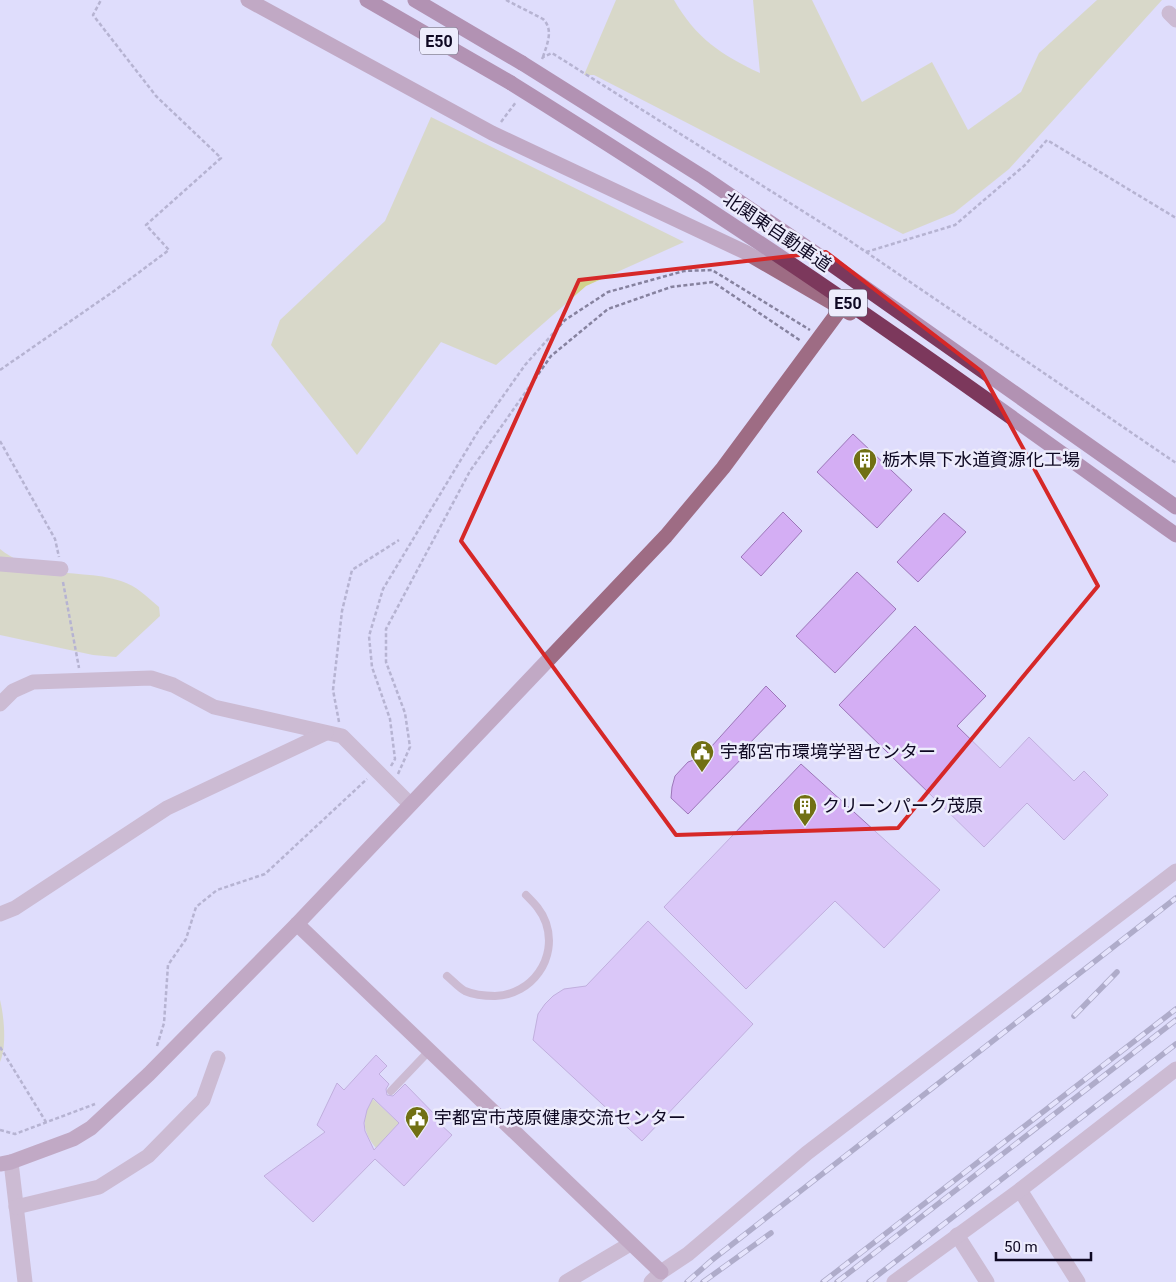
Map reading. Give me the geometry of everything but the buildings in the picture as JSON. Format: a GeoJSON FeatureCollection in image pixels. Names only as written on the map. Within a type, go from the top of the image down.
{"type":"FeatureCollection","features":[{"type":"Feature","properties":{"kind":"highway","name":"北関東自動車道"},"geometry":{"type":"LineString","coordinates":[[367,0],[511,83],[690,197],[836,295],[1176,535]]}},
{"type":"Feature","properties":{"kind":"highway","name":"北関東自動車道"},"geometry":{"type":"LineString","coordinates":[[415,0],[522,63],[703,177],[834,266],[1176,507]]}},
{"type":"Feature","properties":{"kind":"street"},"geometry":{"type":"LineString","coordinates":[[248,0],[492,133],[745,252],[842,307],[1176,543]]}},
{"type":"Feature","properties":{"kind":"street"},"geometry":{"type":"LineString","coordinates":[[25,1282],[16,1207],[6,1163],[73,1139],[91,1128],[132,1090],[297,924],[666,536],[723,468],[842,307]]}},
{"type":"Feature","properties":{"kind":"street"},"geometry":{"type":"LineString","coordinates":[[0,564],[61,569]]}},
{"type":"Feature","properties":{"kind":"street"},"geometry":{"type":"LineString","coordinates":[[0,704],[13,691],[33,682],[151,678],[173,684],[214,706],[342,736],[410,804]]}},
{"type":"Feature","properties":{"kind":"street"},"geometry":{"type":"LineString","coordinates":[[0,914],[14,908],[168,808],[326,733]]}},
{"type":"Feature","properties":{"kind":"street"},"geometry":{"type":"LineString","coordinates":[[297,924],[630,1244],[656,1277],[688,1254],[807,1153],[1176,870]]}},
{"type":"Feature","properties":{"kind":"street"},"geometry":{"type":"LineString","coordinates":[[16,1207],[99,1187],[148,1156],[203,1100],[218,1058]]}},
{"type":"Feature","properties":{"kind":"street"},"geometry":{"type":"LineString","coordinates":[[895,1282],[1020,1190],[1176,1069]]}},
{"type":"Feature","properties":{"kind":"street"},"geometry":{"type":"LineString","coordinates":[[1020,1190],[1078,1282]]}},
{"type":"Feature","properties":{"kind":"street"},"geometry":{"type":"LineString","coordinates":[[957,1235],[987,1282]]}},
{"type":"Feature","properties":{"kind":"street"},"geometry":{"type":"LineString","coordinates":[[566,1282],[630,1244]]}},
{"type":"Feature","properties":{"kind":"lane"},"geometry":{"type":"LineString","coordinates":[[447,976],[464,991],[485,996],[510,994],[521,990],[532,981],[540,972],[546,960],[548,937],[542,914],[526,895]]}},
{"type":"Feature","properties":{"kind":"lane"},"geometry":{"type":"LineString","coordinates":[[391,1091],[429,1051]]}},
{"type":"Feature","properties":{"kind":"path"},"geometry":{"type":"LineString","coordinates":[[0,370],[114,291],[169,250],[146,225],[221,158],[156,96],[93,15],[101,0]]}},
{"type":"Feature","properties":{"kind":"path"},"geometry":{"type":"LineString","coordinates":[[506,0],[543,19],[547,23],[549,38],[543,57],[538,65]]}},
{"type":"Feature","properties":{"kind":"path"},"geometry":{"type":"LineString","coordinates":[[543,57],[552,54],[866,252],[1176,462]]}},
{"type":"Feature","properties":{"kind":"path"},"geometry":{"type":"LineString","coordinates":[[492,133],[520,96]]}},
{"type":"Feature","properties":{"kind":"path"},"geometry":{"type":"LineString","coordinates":[[866,252],[956,225],[1025,165],[1047,140],[1176,218]]}},
{"type":"Feature","properties":{"kind":"path"},"geometry":{"type":"LineString","coordinates":[[384,779],[395,759],[390,719],[372,667],[369,636],[383,589],[477,433],[525,365],[565,320],[608,292],[684,271],[712,270],[816,343]]}},
{"type":"Feature","properties":{"kind":"path"},"geometry":{"type":"LineString","coordinates":[[156,1049],[164,1023],[168,965],[186,939],[196,907],[218,890],[265,874],[384,779],[410,747],[405,713],[386,662],[386,629],[470,471],[551,356],[608,309],[671,287],[713,282],[816,343]]}},
{"type":"Feature","properties":{"kind":"path"},"geometry":{"type":"LineString","coordinates":[[342,736],[333,690],[342,611],[352,570],[399,540]]}},
{"type":"Feature","properties":{"kind":"path"},"geometry":{"type":"LineString","coordinates":[[0,1047],[46,1122]]}},
{"type":"Feature","properties":{"kind":"path"},"geometry":{"type":"LineString","coordinates":[[0,1130],[15,1134],[98,1103]]}},
{"type":"Feature","properties":{"kind":"highlighted area"},"geometry":{"type":"Polygon","coordinates":[[[826,252],[981,371],[1098,586],[898,828],[676,835],[461,541],[579,280],[826,252]]]}},
{"type":"Feature","properties":{"kind":"green space"},"geometry":{"type":"Polygon","coordinates":[[[616,0],[674,0],[691,25],[711,44],[721,52],[760,73],[753,0],[812,0],[862,102],[932,62],[968,130],[1021,92],[1039,53],[1097,0],[1162,0],[1009,169],[954,213],[903,234],[594,75],[584,75],[616,0]]]}},
{"type":"Feature","properties":{"kind":"green space"},"geometry":{"type":"Polygon","coordinates":[[[431,117],[684,242],[586,286],[496,365],[441,342],[357,455],[271,345],[280,320],[385,221],[431,117]]]}},
{"type":"Feature","properties":{"kind":"green space"},"geometry":{"type":"Polygon","coordinates":[[[0,549],[21,562],[39,569],[112,578],[127,583],[142,592],[159,607],[160,616],[116,657],[93,655],[0,635],[0,549]]]}},
{"type":"Feature","properties":{"kind":"green space"},"geometry":{"type":"Polygon","coordinates":[[[0,1000],[4,1022],[4,1048],[0,1062],[0,1000]]]}},
{"type":"Feature","properties":{"kind":"green space"},"geometry":{"type":"Polygon","coordinates":[[[373,1099],[399,1123],[376,1148],[368,1136],[365,1124],[366,1112],[373,1099]]]}},
{"type":"Feature","properties":{"kind":"railway"},"geometry":{"type":"LineString","coordinates":[[687,1282],[712,1260],[1176,898]]}},
{"type":"Feature","properties":{"kind":"railway"},"geometry":{"type":"LineString","coordinates":[[1074,1016],[1117,972]]}},
{"type":"Feature","properties":{"kind":"railway"},"geometry":{"type":"LineString","coordinates":[[823,1282],[1176,1009]]}},
{"type":"Feature","properties":{"kind":"railway"},"geometry":{"type":"LineString","coordinates":[[837,1282],[1176,1020]]}},
{"type":"Feature","properties":{"kind":"railway"},"geometry":{"type":"LineString","coordinates":[[869,1282],[1176,1044]]}},
{"type":"Feature","properties":{"kind":"railway"},"geometry":{"type":"LineString","coordinates":[[703,1282],[771,1233]]}},
{"type":"Feature","properties":{"kind":"place","name":"栃木県下水道資源化工場"},"geometry":{"type":"Point","coordinates":[865,481]}},
{"type":"Feature","properties":{"kind":"place","name":"宇都宮市環境学習センター"},"geometry":{"type":"Point","coordinates":[702,773]}},
{"type":"Feature","properties":{"kind":"place","name":"クリーンパーク茂原"},"geometry":{"type":"Point","coordinates":[805,827]}},
{"type":"Feature","properties":{"kind":"place","name":"宇都宮市茂原健康交流センター"},"geometry":{"type":"Point","coordinates":[417,1139]}}]}
